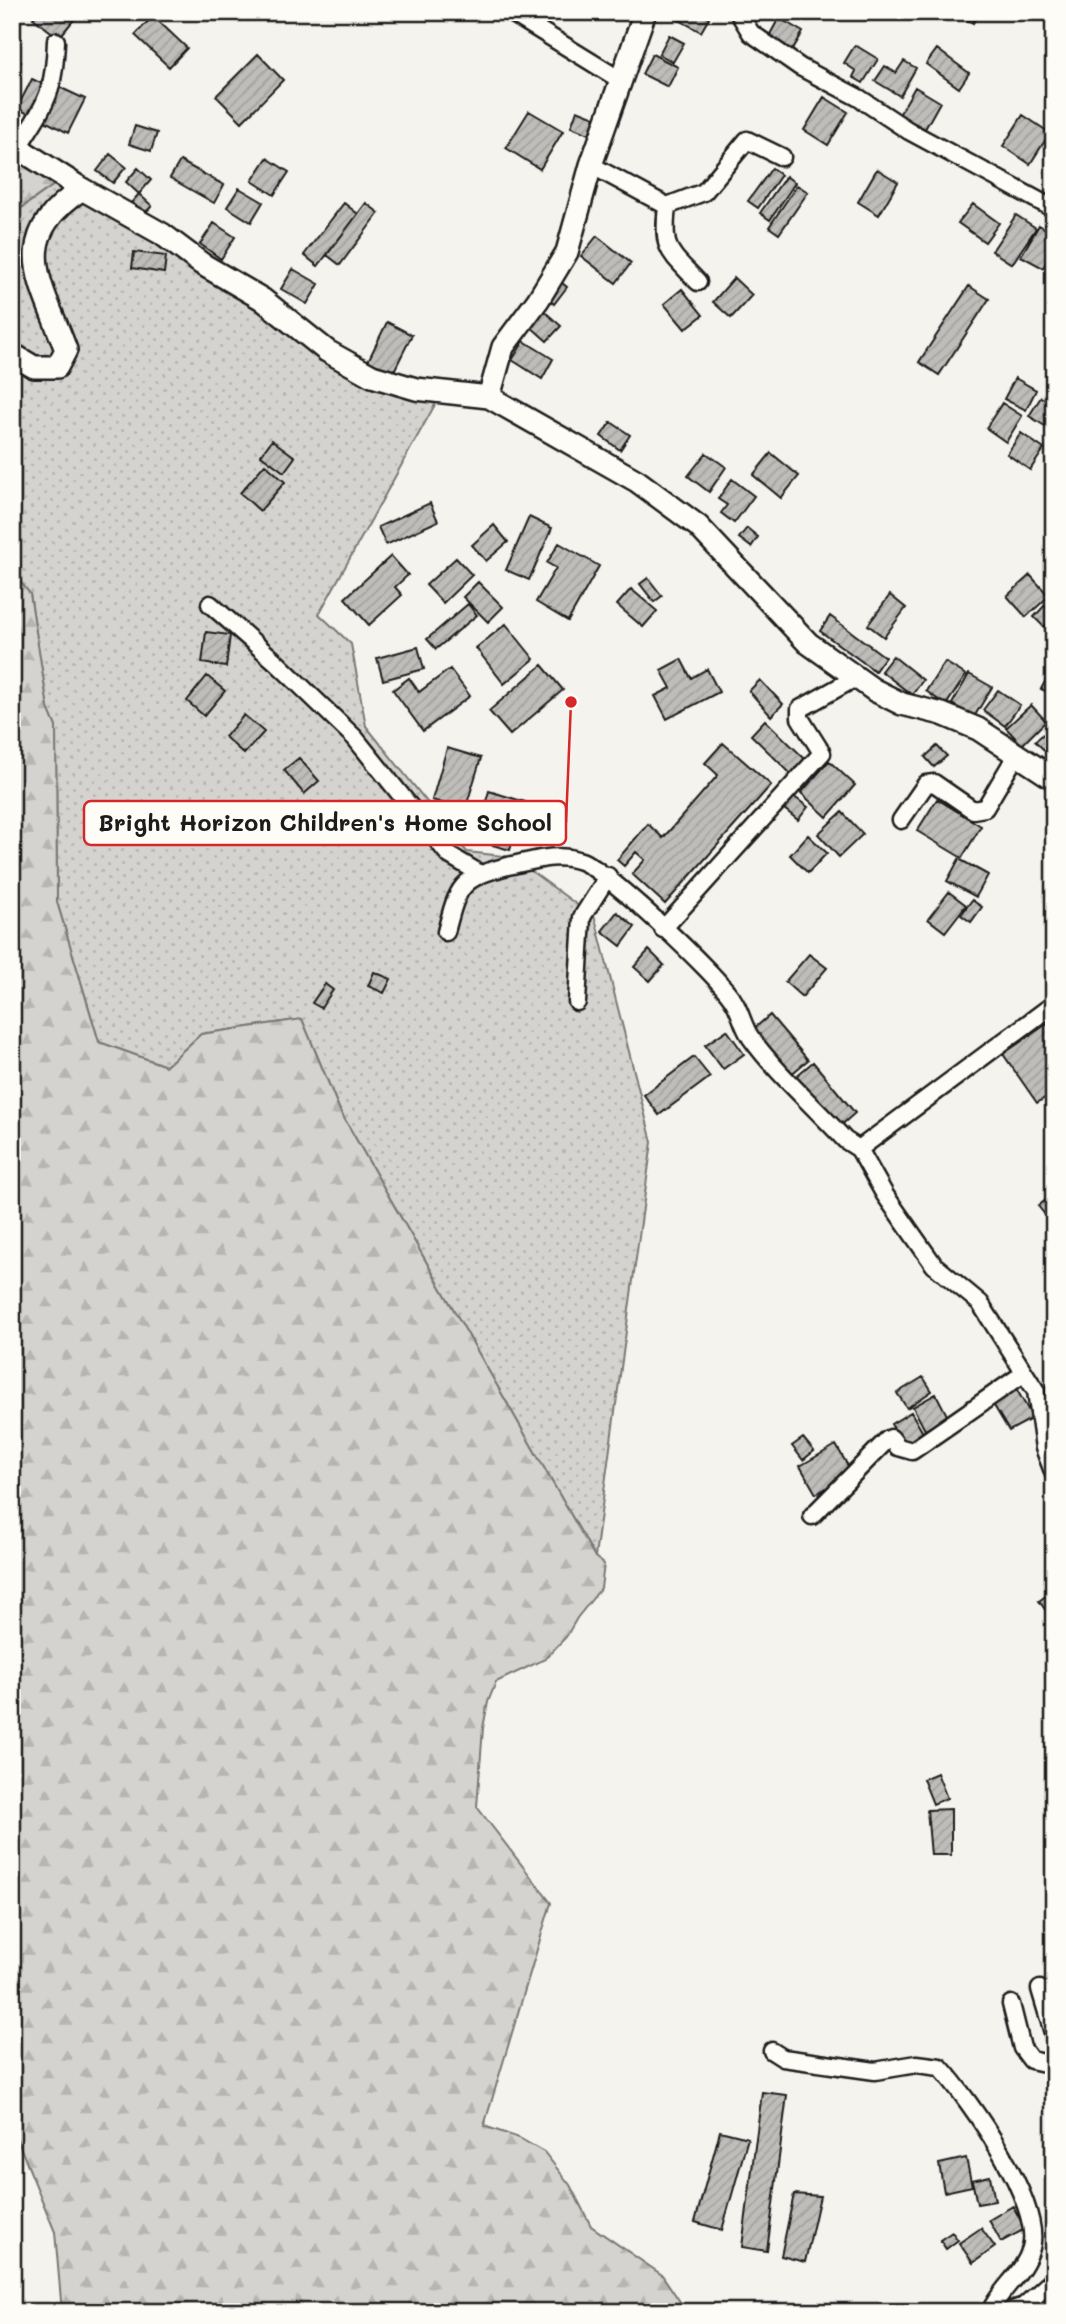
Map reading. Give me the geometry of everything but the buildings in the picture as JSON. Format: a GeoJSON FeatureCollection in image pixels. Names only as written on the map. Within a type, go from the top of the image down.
{"type":"FeatureCollection","features":[{"type":"Feature","properties":{"kind":"street"},"geometry":{"type":"LineString","coordinates":[[510,12],[622,81]]}},
{"type":"Feature","properties":{"kind":"street"},"geometry":{"type":"LineString","coordinates":[[489,397],[503,347],[538,300],[567,252],[591,165],[645,12]]}},
{"type":"Feature","properties":{"kind":"street"},"geometry":{"type":"LineString","coordinates":[[738,12],[751,33],[800,67],[859,99],[918,136],[1054,209]]}},
{"type":"Feature","properties":{"kind":"street"},"geometry":{"type":"LineString","coordinates":[[56,41],[55,81],[46,103],[15,146],[82,189],[162,234],[202,264],[262,299],[327,351],[372,376],[416,389],[489,397],[637,481],[698,526],[808,643],[874,690],[902,704],[942,714],[978,729],[1054,779]]}},
{"type":"Feature","properties":{"kind":"street"},"geometry":{"type":"LineString","coordinates":[[591,165],[667,206],[704,192],[747,140],[782,157]]}},
{"type":"Feature","properties":{"kind":"street"},"geometry":{"type":"LineString","coordinates":[[12,354],[34,367],[57,367],[66,350],[35,264],[35,244],[58,205],[82,189]]}},
{"type":"Feature","properties":{"kind":"street"},"geometry":{"type":"LineString","coordinates":[[667,206],[664,241],[667,249],[698,282]]}},
{"type":"Feature","properties":{"kind":"street"},"geometry":{"type":"LineString","coordinates":[[210,604],[276,662],[355,738],[449,855],[479,873]]}},
{"type":"Feature","properties":{"kind":"street"},"geometry":{"type":"LineString","coordinates":[[663,929],[822,753],[800,718],[800,709],[857,677]]}},
{"type":"Feature","properties":{"kind":"street"},"geometry":{"type":"LineString","coordinates":[[901,820],[926,783],[934,783],[973,810],[985,808],[1017,754]]}},
{"type":"Feature","properties":{"kind":"street"},"geometry":{"type":"LineString","coordinates":[[446,932],[455,896],[465,882],[479,873],[564,856],[583,862],[608,876],[734,1000],[750,1037],[845,1140],[859,1149],[886,1195],[934,1265],[980,1303],[1036,1391],[1044,1448],[1054,1474]]}},
{"type":"Feature","properties":{"kind":"street"},"geometry":{"type":"LineString","coordinates":[[577,1002],[582,917],[608,876]]}},
{"type":"Feature","properties":{"kind":"street"},"geometry":{"type":"LineString","coordinates":[[859,1149],[1054,1004]]}},
{"type":"Feature","properties":{"kind":"street"},"geometry":{"type":"LineString","coordinates":[[811,1516],[887,1440],[891,1438],[898,1447],[912,1451],[1023,1374]]}},
{"type":"Feature","properties":{"kind":"street"},"geometry":{"type":"LineString","coordinates":[[1040,1989],[1054,2036]]}},
{"type":"Feature","properties":{"kind":"street"},"geometry":{"type":"LineString","coordinates":[[1011,2004],[1022,2048],[1031,2060],[1054,2065]]}},
{"type":"Feature","properties":{"kind":"street"},"geometry":{"type":"LineString","coordinates":[[772,2051],[783,2058],[875,2071],[917,2064],[940,2067],[961,2090],[997,2145],[1023,2200],[1031,2227],[1032,2246],[1025,2264],[996,2296],[990,2312]]}},
{"type":"Feature","properties":{"kind":"street"},"geometry":{"type":"LineString","coordinates":[[1007,2312],[1024,2306],[1054,2279]]}},
{"type":"Feature","properties":{"kind":"green space"},"geometry":{"type":"Polygon","coordinates":[[[12,155],[58,182],[12,214],[12,155]]]}},
{"type":"Feature","properties":{"kind":"green space"},"geometry":{"type":"Polygon","coordinates":[[[58,182],[262,299],[372,376],[442,392],[319,614],[351,644],[366,726],[467,852],[512,857],[595,918],[652,1142],[595,1557],[340,1111],[302,1019],[201,1034],[166,1066],[99,1042],[57,902],[56,727],[48,709],[30,594],[12,571],[12,215],[58,182]]]}},
{"type":"Feature","properties":{"kind":"green space"},"geometry":{"type":"Polygon","coordinates":[[[12,571],[30,594],[48,708],[56,727],[57,902],[99,1042],[166,1066],[201,1034],[302,1019],[340,1111],[595,1557],[604,1564],[601,1588],[566,1637],[545,1659],[496,1682],[488,1702],[483,1728],[477,1807],[551,1903],[484,2126],[519,2138],[544,2152],[570,2185],[591,2226],[662,2275],[687,2312],[62,2312],[55,2232],[12,2127],[12,571]]]}},
{"type":"Feature","properties":{"kind":"place","name":"Bright Horizon Children's Home School"},"geometry":{"type":"Point","coordinates":[571,702]}}]}
